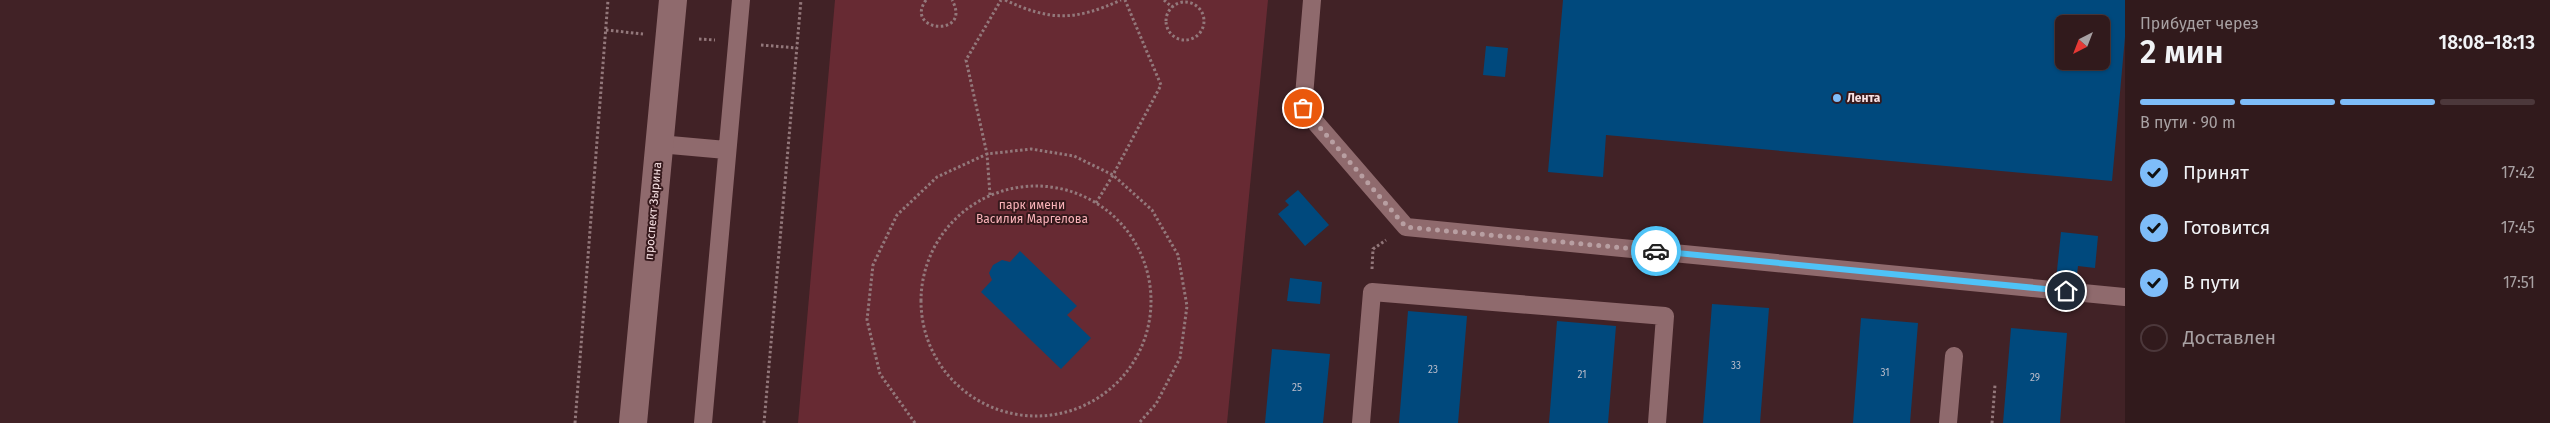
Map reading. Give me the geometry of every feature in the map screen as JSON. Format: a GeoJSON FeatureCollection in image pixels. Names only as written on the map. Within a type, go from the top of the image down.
{"type":"FeatureCollection","features":[{"type":"Feature","properties":{"kind":"street","name":"проспект Зырина"},"geometry":{"type":"LineString","coordinates":[[633,423],[673,0]]}},
{"type":"Feature","properties":{"kind":"lane"},"geometry":{"type":"LineString","coordinates":[[703,423],[726,150],[741,0]]}},
{"type":"Feature","properties":{"kind":"lane"},"geometry":{"type":"LineString","coordinates":[[1312,0],[1303,108],[1406,227],[2125,297]]}},
{"type":"Feature","properties":{"kind":"lane"},"geometry":{"type":"LineString","coordinates":[[659,144],[726,150]]}},
{"type":"Feature","properties":{"kind":"lane"},"geometry":{"type":"LineString","coordinates":[[1361,423],[1372,292],[1665,316],[1657,423]]}},
{"type":"Feature","properties":{"kind":"lane"},"geometry":{"type":"LineString","coordinates":[[1948,423],[1954,356]]}},
{"type":"Feature","properties":{"kind":"path"},"geometry":{"type":"LineString","coordinates":[[574,423],[608,0]]}},
{"type":"Feature","properties":{"kind":"path"},"geometry":{"type":"LineString","coordinates":[[764,423],[801,0]]}},
{"type":"Feature","properties":{"kind":"path"},"geometry":{"type":"LineString","coordinates":[[926,0],[922,7],[923,18],[936,28],[948,25],[952,21],[956,10],[952,0]]}},
{"type":"Feature","properties":{"kind":"path"},"geometry":{"type":"LineString","coordinates":[[990,195],[987,154],[966,60],[1000,0]]}},
{"type":"Feature","properties":{"kind":"path"},"geometry":{"type":"LineString","coordinates":[[1005,0],[1031,12],[1064,17],[1096,12],[1121,0]]}},
{"type":"Feature","properties":{"kind":"path"},"geometry":{"type":"LineString","coordinates":[[1096,203],[1161,85],[1125,0]]}},
{"type":"Feature","properties":{"kind":"path"},"geometry":{"type":"LineString","coordinates":[[1164,0],[1172,7]]}},
{"type":"Feature","properties":{"kind":"path"},"geometry":{"type":"LineString","coordinates":[[1183,2],[1195,5],[1200,9],[1204,20],[1200,33],[1196,37],[1184,40],[1172,34],[1167,24],[1172,7],[1183,2]]}},
{"type":"Feature","properties":{"kind":"path"},"geometry":{"type":"LineString","coordinates":[[606,30],[797,48]]}},
{"type":"Feature","properties":{"kind":"path"},"geometry":{"type":"LineString","coordinates":[[914,423],[880,374],[867,320],[873,265],[897,215],[937,177],[987,154],[1031,149],[1074,156],[1113,175],[1152,210],[1178,255],[1187,306],[1180,358],[1156,404],[1139,423]]}},
{"type":"Feature","properties":{"kind":"path"},"geometry":{"type":"LineString","coordinates":[[1026,186],[1062,189],[1096,203],[1125,228],[1144,261],[1152,299],[1146,337],[1129,371],[1101,397],[1066,413],[1028,416],[991,408],[958,387],[935,357],[922,320],[922,282],[934,246],[958,216],[990,195],[1026,186]]}},
{"type":"Feature","properties":{"kind":"path"},"geometry":{"type":"LineString","coordinates":[[1372,292],[1373,249],[1406,227]]}},
{"type":"Feature","properties":{"kind":"path"},"geometry":{"type":"LineString","coordinates":[[1992,423],[1994,385]]}},
{"type":"Feature","properties":{"kind":"green space","name":"парк имени Василия Маргелова"},"geometry":{"type":"Polygon","coordinates":[[[835,0],[1268,0],[1227,423],[798,423],[835,0]]]}},
{"type":"Feature","properties":{"kind":"building","name":"Лента"},"geometry":{"type":"Polygon","coordinates":[[[1563,0],[2125,0],[2125,37],[2112,181],[1606,135],[1603,177],[1548,172],[1563,0]]]}},
{"type":"Feature","properties":{"kind":"building"},"geometry":{"type":"Polygon","coordinates":[[[1486,46],[1508,48],[1505,77],[1483,75],[1486,46]]]}},
{"type":"Feature","properties":{"kind":"building"},"geometry":{"type":"Polygon","coordinates":[[[1298,190],[1329,225],[1305,246],[1278,214],[1289,205],[1285,201],[1298,190]]]}},
{"type":"Feature","properties":{"kind":"building"},"geometry":{"type":"Polygon","coordinates":[[[2061,232],[2098,236],[2095,268],[2078,266],[2076,283],[2056,280],[2061,232]]]}},
{"type":"Feature","properties":{"kind":"building"},"geometry":{"type":"Polygon","coordinates":[[[1020,251],[1077,306],[1067,315],[1091,338],[1061,369],[981,292],[992,280],[989,273],[993,265],[1002,260],[1010,262],[1020,251]]]}},
{"type":"Feature","properties":{"kind":"building"},"geometry":{"type":"Polygon","coordinates":[[[1290,278],[1322,282],[1320,304],[1287,301],[1290,278]]]}},
{"type":"Feature","properties":{"kind":"building"},"geometry":{"type":"Polygon","coordinates":[[[1712,304],[1769,308],[1760,423],[1703,423],[1712,304]]]}},
{"type":"Feature","properties":{"kind":"building"},"geometry":{"type":"Polygon","coordinates":[[[1408,311],[1467,316],[1458,423],[1399,423],[1408,311]]]}},
{"type":"Feature","properties":{"kind":"building"},"geometry":{"type":"Polygon","coordinates":[[[1861,318],[1918,323],[1910,423],[1853,423],[1861,318]]]}},
{"type":"Feature","properties":{"kind":"building"},"geometry":{"type":"Polygon","coordinates":[[[1557,321],[1616,326],[1608,423],[1549,423],[1557,321]]]}},
{"type":"Feature","properties":{"kind":"building"},"geometry":{"type":"Polygon","coordinates":[[[2011,328],[2067,333],[2060,423],[2003,423],[2011,328]]]}},
{"type":"Feature","properties":{"kind":"building"},"geometry":{"type":"Polygon","coordinates":[[[1272,349],[1330,354],[1323,423],[1265,423],[1272,349]]]}},
{"type":"Feature","properties":{"kind":"way so far"},"geometry":{"type":"LineString","coordinates":[[1303,108],[1406,227],[1656,251]]}},
{"type":"Feature","properties":{"kind":"place","name":"Лента"},"geometry":{"type":"Point","coordinates":[1837,98]}},
{"type":"Feature","properties":{"kind":"route"},"geometry":{"type":"LineString","coordinates":[[1656,251],[2066,291]]}}]}
